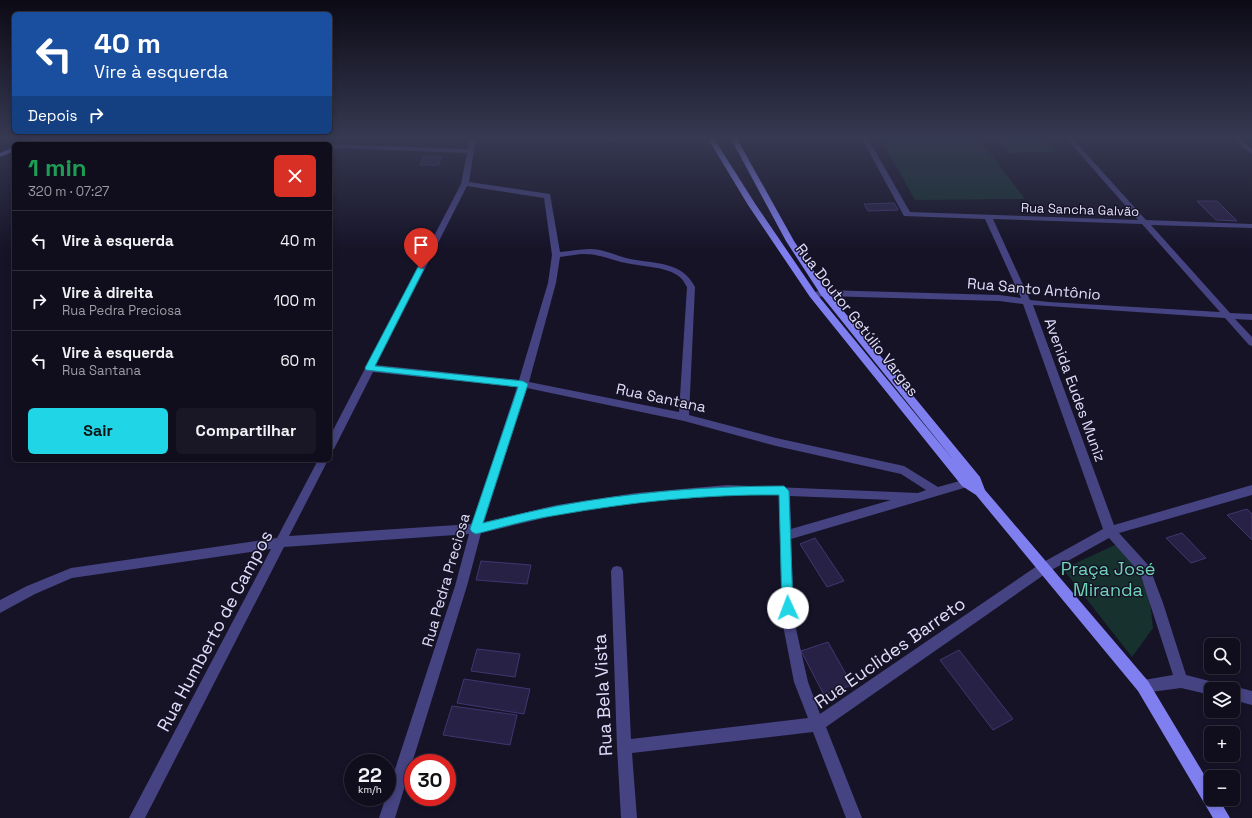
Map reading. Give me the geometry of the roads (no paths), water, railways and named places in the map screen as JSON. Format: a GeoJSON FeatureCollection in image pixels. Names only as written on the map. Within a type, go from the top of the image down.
{"type":"FeatureCollection","features":[{"type":"Feature","properties":{"kind":"main road","name":"Rua Doutor Getúlio Vargas"},"geometry":{"type":"LineString","coordinates":[[734,175],[813,295],[1143,686],[1222,818]]}},
{"type":"Feature","properties":{"kind":"main road","name":"Rua Doutor Getúlio Vargas"},"geometry":{"type":"LineString","coordinates":[[754,175],[790,241],[824,294],[974,485]]}},
{"type":"Feature","properties":{"kind":"street"},"geometry":{"type":"LineString","coordinates":[[332,442],[464,184],[466,175]]}},
{"type":"Feature","properties":{"kind":"street","name":"Rua Sancha Galvão"},"geometry":{"type":"LineString","coordinates":[[885,175],[907,214],[1252,226]]}},
{"type":"Feature","properties":{"kind":"street"},"geometry":{"type":"LineString","coordinates":[[1103,175],[1252,344]]}},
{"type":"Feature","properties":{"kind":"street","name":"Rua Pedra Preciosa"},"geometry":{"type":"LineString","coordinates":[[387,818],[461,586],[476,529],[523,384],[552,283],[556,255],[547,196],[464,184]]}},
{"type":"Feature","properties":{"kind":"street","name":"Avenida Eudes Muniz"},"geometry":{"type":"LineString","coordinates":[[988,217],[1027,302],[1110,531]]}},
{"type":"Feature","properties":{"kind":"street"},"geometry":{"type":"LineString","coordinates":[[556,255],[596,252],[625,261],[672,269],[685,275],[690,280],[691,287],[684,417]]}},
{"type":"Feature","properties":{"kind":"street","name":"Rua Santo Antônio"},"geometry":{"type":"LineString","coordinates":[[813,295],[998,298],[1049,305],[1252,317]]}},
{"type":"Feature","properties":{"kind":"street","name":"Rua Santana"},"geometry":{"type":"LineString","coordinates":[[369,368],[523,384],[684,417],[776,442],[904,470],[937,492]]}},
{"type":"Feature","properties":{"kind":"street","name":"Rua Humberto de Campos"},"geometry":{"type":"LineString","coordinates":[[137,818],[322,462]]}},
{"type":"Feature","properties":{"kind":"street"},"geometry":{"type":"LineString","coordinates":[[785,536],[918,497],[974,485]]}},
{"type":"Feature","properties":{"kind":"street"},"geometry":{"type":"LineString","coordinates":[[0,607],[30,590],[71,573],[281,542],[476,529],[557,510],[636,498],[727,490],[918,497]]}},
{"type":"Feature","properties":{"kind":"street"},"geometry":{"type":"LineString","coordinates":[[1044,568],[1110,531],[1252,490]]}},
{"type":"Feature","properties":{"kind":"street"},"geometry":{"type":"LineString","coordinates":[[784,491],[788,620],[801,682],[854,818]]}},
{"type":"Feature","properties":{"kind":"street"},"geometry":{"type":"LineString","coordinates":[[1110,531],[1145,570],[1157,603],[1181,681]]}},
{"type":"Feature","properties":{"kind":"street","name":"Rua Euclides Barreto"},"geometry":{"type":"LineString","coordinates":[[624,746],[818,724],[1044,568]]}},
{"type":"Feature","properties":{"kind":"street","name":"Rua Bela Vista"},"geometry":{"type":"LineString","coordinates":[[617,571],[624,746],[629,818]]}},
{"type":"Feature","properties":{"kind":"street"},"geometry":{"type":"LineString","coordinates":[[1143,686],[1181,681],[1204,686]]}},
{"type":"Feature","properties":{"kind":"street"},"geometry":{"type":"LineString","coordinates":[[1240,695],[1252,698]]}},
{"type":"Feature","properties":{"kind":"park label","name":"Praça José Miranda"},"geometry":{"type":"Point","coordinates":[1108,579]}}]}
